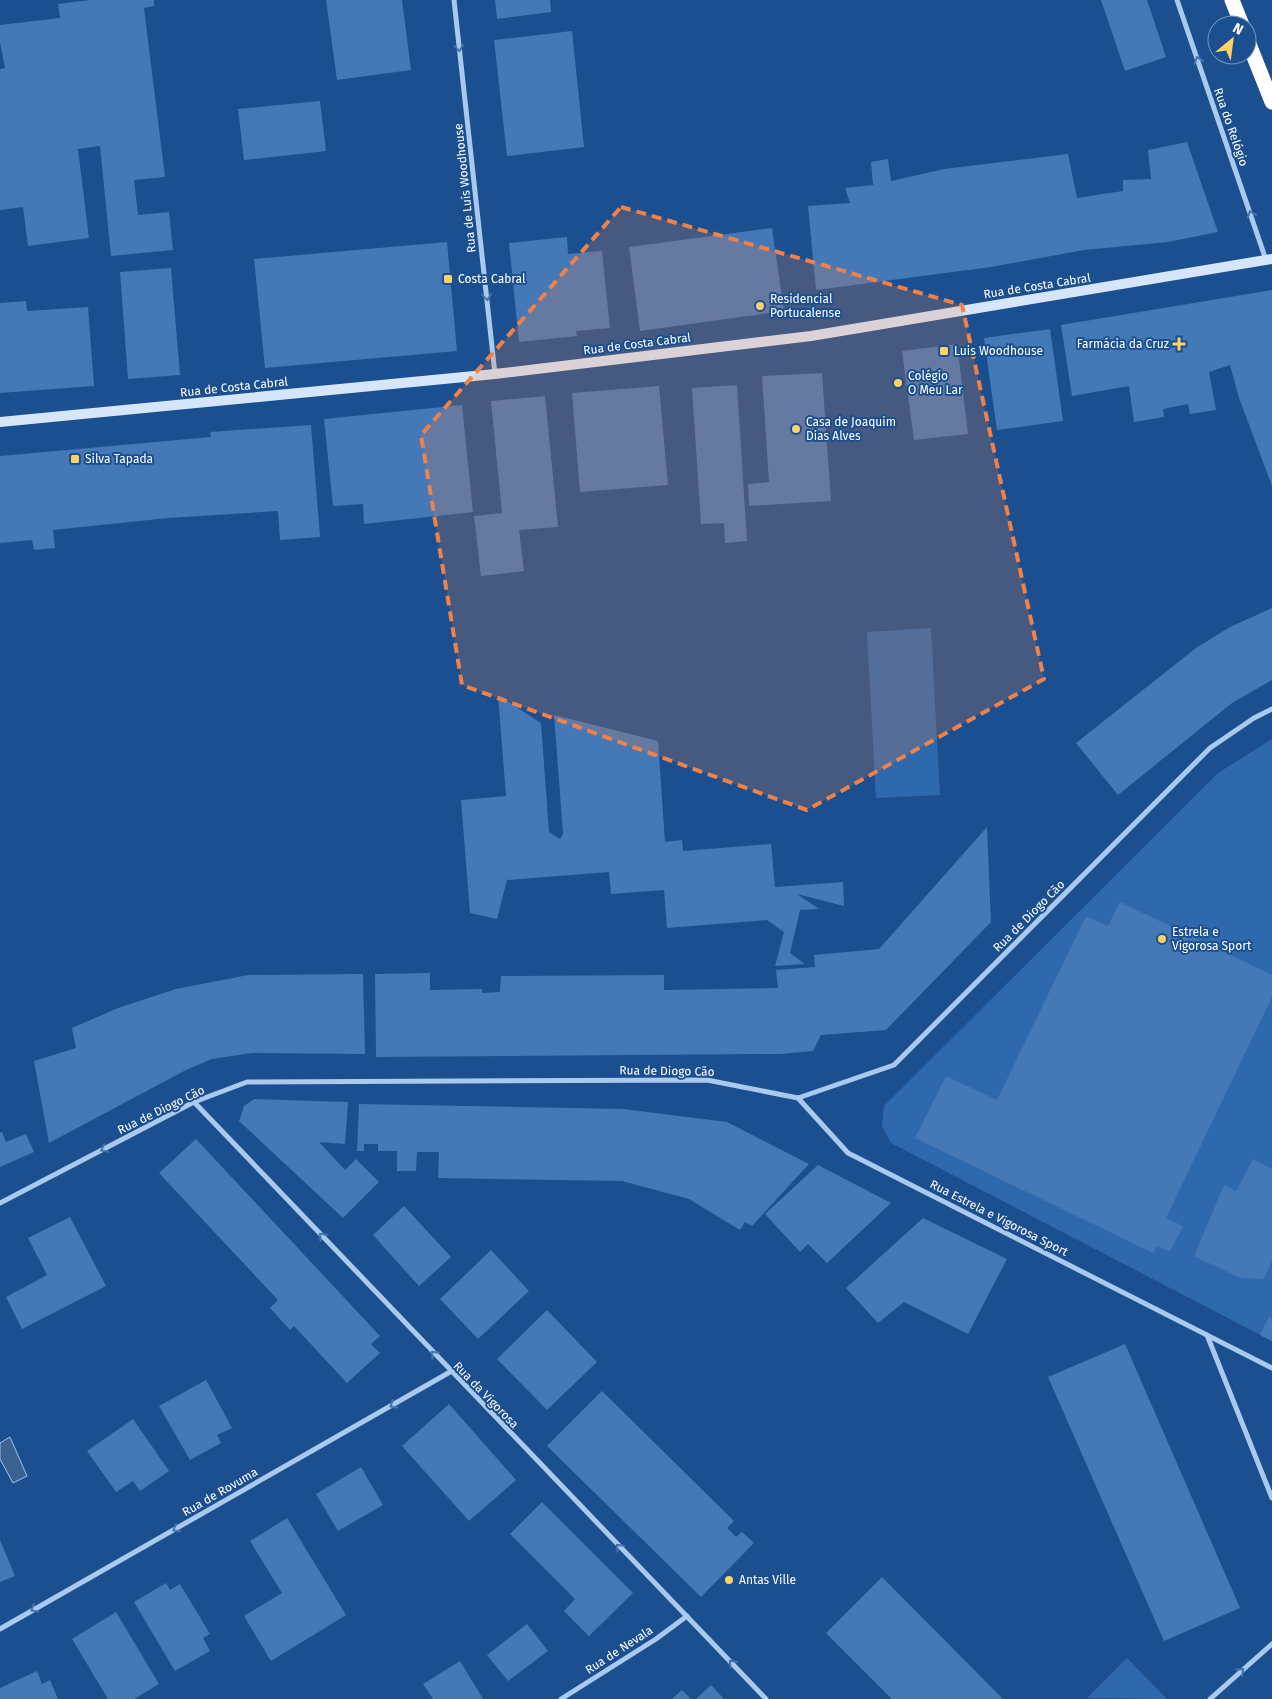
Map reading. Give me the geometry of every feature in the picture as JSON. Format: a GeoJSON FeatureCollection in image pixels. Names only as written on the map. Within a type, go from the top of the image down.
{"type":"FeatureCollection","features":[{"type":"Feature","properties":{"kind":"highway"},"geometry":{"type":"LineString","coordinates":[[1232,0],[1238,15]]}},
{"type":"Feature","properties":{"kind":"highway"},"geometry":{"type":"LineString","coordinates":[[1257,64],[1272,102]]}},
{"type":"Feature","properties":{"kind":"main road","name":"Rua de Costa Cabral"},"geometry":{"type":"LineString","coordinates":[[0,422],[495,374],[811,336],[1269,260]]}},
{"type":"Feature","properties":{"kind":"street","name":"Rua de Luís Woodhouse"},"geometry":{"type":"LineString","coordinates":[[454,0],[495,374]]}},
{"type":"Feature","properties":{"kind":"street","name":"Rua do Relógio"},"geometry":{"type":"LineString","coordinates":[[1177,0],[1269,260]]}},
{"type":"Feature","properties":{"kind":"street","name":"Rua de Diogo Cão"},"geometry":{"type":"LineString","coordinates":[[0,1202],[194,1102],[247,1082],[708,1080],[798,1098],[894,1065],[1210,748],[1254,718],[1272,709]]}},
{"type":"Feature","properties":{"kind":"street","name":"Rua Estrela e Vigorosa Sport"},"geometry":{"type":"LineString","coordinates":[[798,1098],[848,1153],[1272,1368]]}},
{"type":"Feature","properties":{"kind":"street","name":"Rua da Vigorosa"},"geometry":{"type":"LineString","coordinates":[[194,1102],[450,1372],[766,1699]]}},
{"type":"Feature","properties":{"kind":"street"},"geometry":{"type":"LineString","coordinates":[[1207,1334],[1272,1498]]}},
{"type":"Feature","properties":{"kind":"street","name":"Rua de Rovuma"},"geometry":{"type":"LineString","coordinates":[[0,1629],[450,1372]]}},
{"type":"Feature","properties":{"kind":"street","name":"Rua de Nevala"},"geometry":{"type":"LineString","coordinates":[[561,1699],[656,1639],[687,1616]]}},
{"type":"Feature","properties":{"kind":"street"},"geometry":{"type":"LineString","coordinates":[[1210,1699],[1272,1644]]}},
{"type":"Feature","properties":{"kind":"highlighted area"},"geometry":{"type":"Polygon","coordinates":[[[621,207],[962,305],[1044,679],[807,810],[462,685],[421,435],[621,207]]]}},
{"type":"Feature","properties":{"kind":"shaded area"},"geometry":{"type":"Polygon","coordinates":[[[931,628],[940,795],[876,798],[867,632],[931,628]]]}},
{"type":"Feature","properties":{"kind":"shaded area","name":"Estrela e Vigorosa Sport"},"geometry":{"type":"Polygon","coordinates":[[[1272,739],[1272,1341],[891,1143],[882,1126],[884,1106],[1218,773],[1272,739]]]}},
{"type":"Feature","properties":{"kind":"shaded area"},"geometry":{"type":"Polygon","coordinates":[[[10,1437],[27,1476],[13,1483],[0,1459],[0,1443],[10,1437]]]}},
{"type":"Feature","properties":{"kind":"shaded area"},"geometry":{"type":"Polygon","coordinates":[[[1127,1658],[1167,1699],[1087,1698],[1127,1658]]]}},
{"type":"Feature","properties":{"kind":"building"},"geometry":{"type":"Polygon","coordinates":[[[90,0],[154,0],[154,6],[144,8],[165,177],[134,180],[138,215],[169,212],[173,250],[111,256],[100,146],[78,149],[89,238],[28,246],[23,207],[0,210],[0,69],[5,68],[0,42],[0,25],[60,18],[58,4],[90,0]]]}},
{"type":"Feature","properties":{"kind":"building"},"geometry":{"type":"Polygon","coordinates":[[[326,0],[402,0],[411,70],[337,80],[326,0]]]}},
{"type":"Feature","properties":{"kind":"building"},"geometry":{"type":"Polygon","coordinates":[[[495,0],[550,0],[551,12],[497,19],[495,0]]]}},
{"type":"Feature","properties":{"kind":"building"},"geometry":{"type":"Polygon","coordinates":[[[1101,0],[1147,0],[1166,57],[1125,71],[1101,0]]]}},
{"type":"Feature","properties":{"kind":"building"},"geometry":{"type":"Polygon","coordinates":[[[572,31],[584,147],[507,156],[494,40],[572,31]]]}},
{"type":"Feature","properties":{"kind":"building"},"geometry":{"type":"Polygon","coordinates":[[[320,101],[326,151],[244,160],[238,109],[320,101]]]}},
{"type":"Feature","properties":{"kind":"building"},"geometry":{"type":"Polygon","coordinates":[[[1187,142],[1218,232],[1168,242],[1084,250],[991,267],[816,290],[808,206],[850,203],[845,188],[873,185],[871,162],[888,159],[891,181],[944,169],[1068,154],[1077,198],[1123,191],[1123,180],[1151,179],[1148,150],[1187,142]]]}},
{"type":"Feature","properties":{"kind":"building"},"geometry":{"type":"Polygon","coordinates":[[[772,228],[784,311],[640,331],[629,247],[772,228]]]}},
{"type":"Feature","properties":{"kind":"building"},"geometry":{"type":"Polygon","coordinates":[[[567,237],[568,254],[602,251],[610,328],[576,331],[577,336],[519,342],[509,243],[567,237]]]}},
{"type":"Feature","properties":{"kind":"building"},"geometry":{"type":"Polygon","coordinates":[[[447,242],[457,351],[265,368],[254,259],[447,242]]]}},
{"type":"Feature","properties":{"kind":"building"},"geometry":{"type":"Polygon","coordinates":[[[171,268],[180,375],[128,379],[120,272],[171,268]]]}},
{"type":"Feature","properties":{"kind":"building"},"geometry":{"type":"Polygon","coordinates":[[[1272,290],[1272,486],[1239,398],[1230,365],[1209,372],[1216,410],[1190,414],[1188,404],[1163,409],[1164,417],[1134,422],[1129,386],[1072,396],[1061,325],[1272,290]]]}},
{"type":"Feature","properties":{"kind":"building"},"geometry":{"type":"Polygon","coordinates":[[[26,301],[27,311],[88,307],[94,386],[0,393],[0,303],[26,301]]]}},
{"type":"Feature","properties":{"kind":"building"},"geometry":{"type":"Polygon","coordinates":[[[1050,329],[1063,421],[997,430],[984,338],[1050,329]]]}},
{"type":"Feature","properties":{"kind":"building"},"geometry":{"type":"Polygon","coordinates":[[[957,344],[968,434],[914,440],[902,351],[957,344]]]}},
{"type":"Feature","properties":{"kind":"building","name":"Casa de Joaquim Dias Alves"},"geometry":{"type":"Polygon","coordinates":[[[822,373],[831,501],[749,506],[748,484],[769,482],[762,376],[822,373]]]}},
{"type":"Feature","properties":{"kind":"building"},"geometry":{"type":"Polygon","coordinates":[[[737,385],[747,541],[725,543],[724,523],[701,524],[692,388],[737,385]]]}},
{"type":"Feature","properties":{"kind":"building"},"geometry":{"type":"Polygon","coordinates":[[[659,386],[668,485],[580,492],[572,393],[659,386]]]}},
{"type":"Feature","properties":{"kind":"building"},"geometry":{"type":"Polygon","coordinates":[[[545,396],[558,527],[519,530],[524,571],[481,576],[474,516],[502,513],[491,401],[545,396]]]}},
{"type":"Feature","properties":{"kind":"building"},"geometry":{"type":"Polygon","coordinates":[[[462,405],[473,512],[364,524],[363,504],[333,506],[324,419],[462,405]]]}},
{"type":"Feature","properties":{"kind":"building"},"geometry":{"type":"Polygon","coordinates":[[[311,425],[320,537],[280,540],[278,511],[168,518],[53,530],[55,548],[34,550],[32,540],[0,543],[0,456],[211,437],[210,432],[311,425]]]}},
{"type":"Feature","properties":{"kind":"building"},"geometry":{"type":"Polygon","coordinates":[[[1272,608],[1272,680],[1232,703],[1118,795],[1076,743],[1196,648],[1230,627],[1272,608]]]}},
{"type":"Feature","properties":{"kind":"building"},"geometry":{"type":"Polygon","coordinates":[[[498,695],[541,723],[549,832],[560,839],[563,834],[554,715],[658,741],[665,842],[682,840],[683,851],[771,844],[775,887],[843,882],[844,906],[797,894],[819,909],[800,910],[790,953],[805,964],[775,966],[784,932],[767,920],[667,928],[664,890],[611,894],[609,872],[507,880],[497,919],[470,913],[461,800],[506,796],[498,695]]]}},
{"type":"Feature","properties":{"kind":"building"},"geometry":{"type":"Polygon","coordinates":[[[987,827],[991,922],[886,1030],[821,1035],[813,1051],[780,1054],[376,1057],[375,974],[430,973],[430,990],[482,989],[482,993],[500,992],[501,976],[664,975],[664,990],[778,988],[776,970],[815,967],[814,955],[879,949],[987,827]]]}},
{"type":"Feature","properties":{"kind":"building"},"geometry":{"type":"Polygon","coordinates":[[[1120,902],[1272,975],[1272,997],[1166,1218],[1183,1226],[1170,1252],[1157,1246],[1153,1253],[915,1138],[946,1076],[997,1100],[1086,916],[1108,926],[1120,902]]]}},
{"type":"Feature","properties":{"kind":"building"},"geometry":{"type":"Polygon","coordinates":[[[363,974],[365,1054],[252,1053],[212,1059],[186,1070],[49,1143],[34,1061],[76,1048],[72,1028],[118,1008],[176,989],[248,975],[363,974]]]}},
{"type":"Feature","properties":{"kind":"building"},"geometry":{"type":"Polygon","coordinates":[[[254,1099],[348,1102],[345,1144],[319,1142],[345,1170],[356,1159],[379,1182],[343,1218],[239,1121],[244,1106],[254,1099]]]}},
{"type":"Feature","properties":{"kind":"building"},"geometry":{"type":"Polygon","coordinates":[[[359,1104],[623,1109],[727,1122],[809,1164],[752,1226],[745,1222],[740,1230],[689,1199],[622,1181],[438,1178],[439,1152],[417,1152],[416,1171],[397,1171],[397,1151],[378,1151],[378,1144],[364,1144],[364,1151],[357,1151],[359,1104]]]}},
{"type":"Feature","properties":{"kind":"building"},"geometry":{"type":"Polygon","coordinates":[[[2,1132],[6,1142],[26,1134],[34,1152],[0,1167],[0,1133],[2,1132]]]}},
{"type":"Feature","properties":{"kind":"building"},"geometry":{"type":"Polygon","coordinates":[[[196,1139],[380,1336],[371,1344],[380,1353],[347,1383],[294,1326],[290,1330],[270,1308],[278,1300],[159,1173],[196,1139]]]}},
{"type":"Feature","properties":{"kind":"building"},"geometry":{"type":"Polygon","coordinates":[[[1253,1159],[1272,1169],[1272,1260],[1264,1279],[1240,1278],[1194,1256],[1224,1185],[1236,1191],[1253,1159]]]}},
{"type":"Feature","properties":{"kind":"building"},"geometry":{"type":"Polygon","coordinates":[[[818,1165],[891,1203],[827,1263],[808,1244],[800,1252],[765,1214],[818,1165]]]}},
{"type":"Feature","properties":{"kind":"building"},"geometry":{"type":"Polygon","coordinates":[[[404,1206],[451,1257],[419,1286],[373,1235],[404,1206]]]}},
{"type":"Feature","properties":{"kind":"building"},"geometry":{"type":"Polygon","coordinates":[[[70,1217],[106,1286],[22,1329],[6,1297],[47,1275],[28,1238],[70,1217]]]}},
{"type":"Feature","properties":{"kind":"building"},"geometry":{"type":"Polygon","coordinates":[[[923,1218],[1007,1259],[968,1334],[904,1302],[878,1323],[846,1288],[923,1218]]]}},
{"type":"Feature","properties":{"kind":"building"},"geometry":{"type":"Polygon","coordinates":[[[491,1250],[529,1291],[478,1339],[440,1299],[491,1250]]]}},
{"type":"Feature","properties":{"kind":"building"},"geometry":{"type":"Polygon","coordinates":[[[547,1310],[597,1362],[547,1410],[497,1359],[547,1310]]]}},
{"type":"Feature","properties":{"kind":"building"},"geometry":{"type":"Polygon","coordinates":[[[1269,1317],[1272,1319],[1272,1341],[1260,1335],[1269,1317]]]}},
{"type":"Feature","properties":{"kind":"building"},"geometry":{"type":"Polygon","coordinates":[[[1125,1344],[1240,1608],[1164,1641],[1048,1377],[1125,1344]]]}},
{"type":"Feature","properties":{"kind":"building"},"geometry":{"type":"Polygon","coordinates":[[[206,1380],[232,1428],[217,1435],[221,1443],[190,1460],[159,1406],[206,1380]]]}},
{"type":"Feature","properties":{"kind":"building"},"geometry":{"type":"Polygon","coordinates":[[[602,1391],[734,1521],[727,1528],[736,1537],[742,1532],[754,1543],[701,1597],[547,1446],[602,1391]]]}},
{"type":"Feature","properties":{"kind":"building"},"geometry":{"type":"Polygon","coordinates":[[[449,1404],[516,1480],[469,1521],[402,1446],[449,1404]]]}},
{"type":"Feature","properties":{"kind":"building"},"geometry":{"type":"Polygon","coordinates":[[[133,1419],[169,1471],[140,1491],[133,1481],[116,1492],[87,1451],[133,1419]]]}},
{"type":"Feature","properties":{"kind":"building"},"geometry":{"type":"Polygon","coordinates":[[[361,1467],[383,1505],[338,1531],[316,1494],[361,1467]]]}},
{"type":"Feature","properties":{"kind":"building"},"geometry":{"type":"Polygon","coordinates":[[[542,1502],[633,1593],[589,1636],[564,1611],[575,1599],[510,1534],[542,1502]]]}},
{"type":"Feature","properties":{"kind":"building"},"geometry":{"type":"Polygon","coordinates":[[[287,1518],[346,1615],[271,1661],[244,1616],[282,1593],[250,1541],[287,1518]]]}},
{"type":"Feature","properties":{"kind":"building"},"geometry":{"type":"Polygon","coordinates":[[[0,1540],[15,1576],[0,1582],[0,1540]]]}},
{"type":"Feature","properties":{"kind":"building"},"geometry":{"type":"Polygon","coordinates":[[[882,1577],[1003,1699],[892,1699],[826,1633],[882,1577]]]}},
{"type":"Feature","properties":{"kind":"building"},"geometry":{"type":"Polygon","coordinates":[[[166,1583],[170,1590],[180,1584],[210,1634],[203,1638],[210,1651],[175,1671],[134,1602],[166,1583]]]}},
{"type":"Feature","properties":{"kind":"building"},"geometry":{"type":"Polygon","coordinates":[[[116,1612],[159,1684],[134,1699],[108,1699],[72,1639],[116,1612]]]}},
{"type":"Feature","properties":{"kind":"building"},"geometry":{"type":"Polygon","coordinates":[[[527,1624],[548,1651],[508,1681],[487,1655],[527,1624]]]}},
{"type":"Feature","properties":{"kind":"building"},"geometry":{"type":"Polygon","coordinates":[[[460,1661],[483,1699],[433,1699],[423,1684],[460,1661]]]}},
{"type":"Feature","properties":{"kind":"building"},"geometry":{"type":"Polygon","coordinates":[[[37,1671],[42,1684],[50,1680],[58,1699],[0,1699],[0,1688],[37,1671]]]}},
{"type":"Feature","properties":{"kind":"building"},"geometry":{"type":"Polygon","coordinates":[[[711,1685],[724,1699],[696,1699],[711,1685]]]}},
{"type":"Feature","properties":{"kind":"building"},"geometry":{"type":"Polygon","coordinates":[[[682,1690],[691,1699],[672,1699],[682,1690]]]}},
{"type":"Feature","properties":{"kind":"place","name":"Costa Cabral"},"geometry":{"type":"Point","coordinates":[448,279]}},
{"type":"Feature","properties":{"kind":"place","name":"Residencial Portucalense"},"geometry":{"type":"Point","coordinates":[760,306]}},
{"type":"Feature","properties":{"kind":"place","name":"Farmácia da Cruz"},"geometry":{"type":"Point","coordinates":[1179,344]}},
{"type":"Feature","properties":{"kind":"place","name":"Luis Woodhouse"},"geometry":{"type":"Point","coordinates":[944,351]}},
{"type":"Feature","properties":{"kind":"place","name":"Colégio O Meu Lar"},"geometry":{"type":"Point","coordinates":[898,383]}},
{"type":"Feature","properties":{"kind":"place","name":"Casa de Joaquim Dias Alves"},"geometry":{"type":"Point","coordinates":[796,429]}},
{"type":"Feature","properties":{"kind":"place","name":"Silva Tapada"},"geometry":{"type":"Point","coordinates":[75,459]}},
{"type":"Feature","properties":{"kind":"place","name":"Estrela e Vigorosa Sport"},"geometry":{"type":"Point","coordinates":[1162,939]}},
{"type":"Feature","properties":{"kind":"place","name":"Antas Ville"},"geometry":{"type":"Point","coordinates":[729,1580]}}]}
